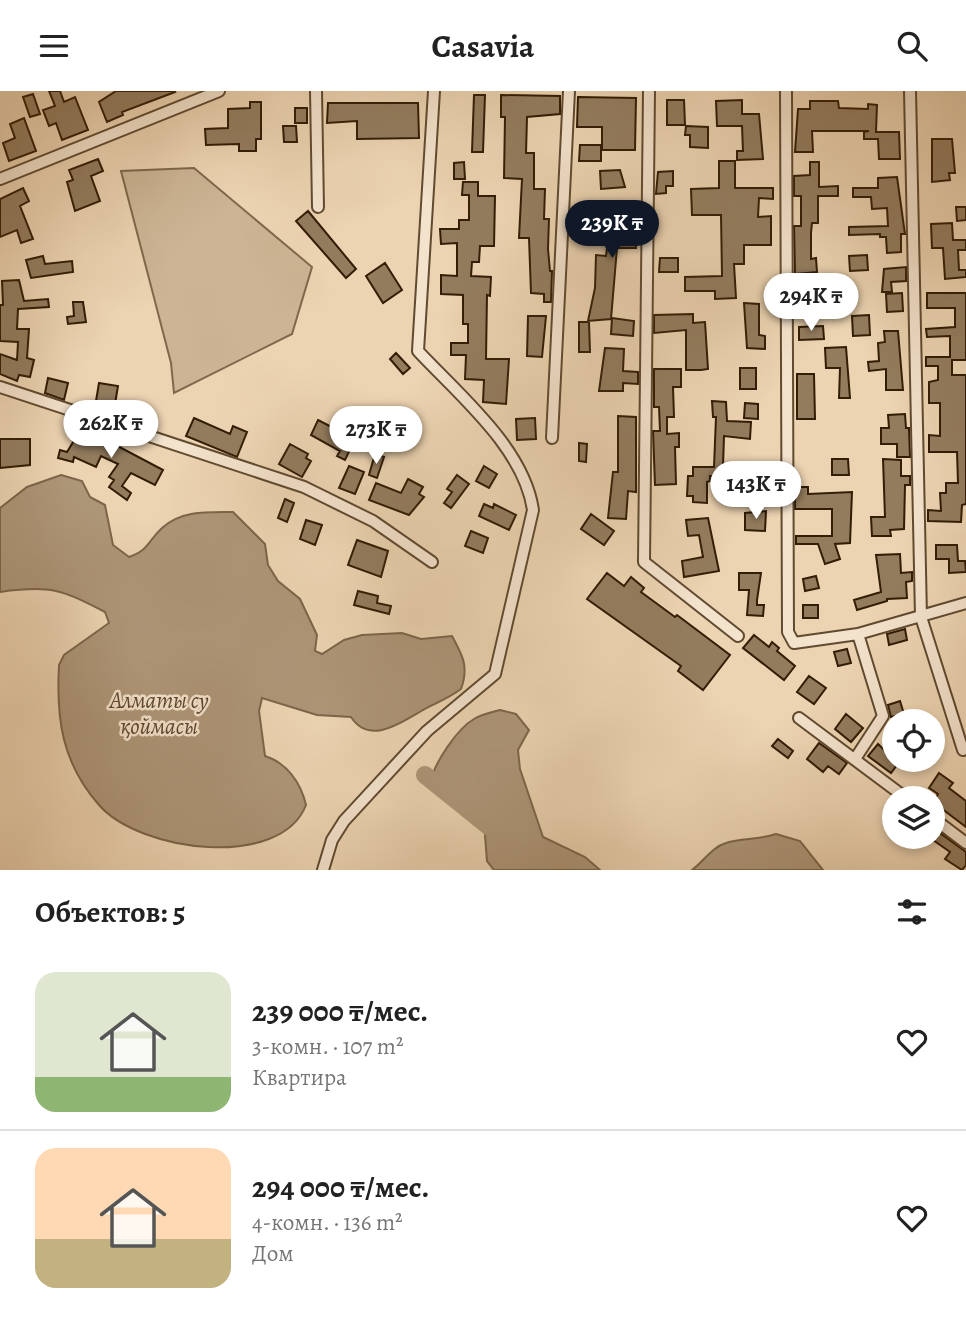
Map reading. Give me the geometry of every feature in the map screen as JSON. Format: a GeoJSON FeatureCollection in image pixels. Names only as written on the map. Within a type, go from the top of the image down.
{"type":"FeatureCollection","features":[{"type":"Feature","properties":{"kind":"street"},"geometry":{"type":"LineString","coordinates":[[0,179],[219,91]]}},
{"type":"Feature","properties":{"kind":"street"},"geometry":{"type":"LineString","coordinates":[[316,91],[318,207]]}},
{"type":"Feature","properties":{"kind":"street"},"geometry":{"type":"LineString","coordinates":[[323,870],[332,840],[344,821],[427,731],[495,674],[533,510],[530,485],[512,454],[418,351],[435,91]]}},
{"type":"Feature","properties":{"kind":"street"},"geometry":{"type":"LineString","coordinates":[[552,438],[569,91]]}},
{"type":"Feature","properties":{"kind":"street"},"geometry":{"type":"LineString","coordinates":[[649,91],[644,562],[738,636]]}},
{"type":"Feature","properties":{"kind":"street"},"geometry":{"type":"LineString","coordinates":[[786,91],[788,632],[794,643],[858,634],[966,603]]}},
{"type":"Feature","properties":{"kind":"street"},"geometry":{"type":"LineString","coordinates":[[910,91],[921,617],[963,750]]}},
{"type":"Feature","properties":{"kind":"street"},"geometry":{"type":"LineString","coordinates":[[0,387],[304,487],[373,521],[432,562]]}},
{"type":"Feature","properties":{"kind":"street"},"geometry":{"type":"LineString","coordinates":[[855,759],[883,716],[858,634]]}},
{"type":"Feature","properties":{"kind":"street"},"geometry":{"type":"LineString","coordinates":[[799,717],[890,786]]}},
{"type":"Feature","properties":{"kind":"street"},"geometry":{"type":"LineString","coordinates":[[945,827],[966,843]]}},
{"type":"Feature","properties":{"kind":"shaded area"},"geometry":{"type":"Polygon","coordinates":[[[194,168],[312,267],[292,334],[174,393],[171,363],[121,171],[194,168]]]}},
{"type":"Feature","properties":{"kind":"water","name":"Алматы су қоймасы"},"geometry":{"type":"Polygon","coordinates":[[[61,475],[82,481],[90,497],[105,505],[113,545],[129,557],[141,551],[162,528],[178,518],[196,513],[233,512],[265,544],[268,565],[278,581],[300,599],[317,635],[315,651],[322,654],[344,640],[362,635],[402,633],[421,639],[452,636],[464,662],[465,674],[461,689],[396,725],[377,731],[359,726],[351,717],[317,715],[262,698],[259,711],[265,756],[273,759],[292,775],[301,789],[306,805],[292,826],[269,839],[240,846],[209,847],[176,843],[145,834],[119,821],[99,805],[77,773],[64,739],[59,704],[59,665],[64,655],[109,623],[105,612],[55,591],[32,589],[0,592],[0,508],[27,487],[61,475]]]}},
{"type":"Feature","properties":{"kind":"water"},"geometry":{"type":"Polygon","coordinates":[[[500,710],[516,714],[529,730],[518,750],[520,769],[543,837],[585,857],[600,870],[494,870],[487,861],[484,822],[472,804],[449,801],[431,781],[442,756],[461,730],[477,717],[500,710]]]}},
{"type":"Feature","properties":{"kind":"water"},"geometry":{"type":"Polygon","coordinates":[[[776,834],[800,841],[823,870],[692,870],[721,845],[776,834]]]}},
{"type":"Feature","properties":{"kind":"building"},"geometry":{"type":"Polygon","coordinates":[[[49,91],[60,91],[64,102],[75,97],[88,130],[62,140],[56,123],[49,126],[43,110],[55,106],[49,91]]]}},
{"type":"Feature","properties":{"kind":"building"},"geometry":{"type":"Polygon","coordinates":[[[116,91],[175,92],[122,112],[123,115],[107,122],[99,102],[116,91]]]}},
{"type":"Feature","properties":{"kind":"building"},"geometry":{"type":"Polygon","coordinates":[[[33,94],[40,114],[30,117],[23,97],[33,94]]]}},
{"type":"Feature","properties":{"kind":"building"},"geometry":{"type":"Polygon","coordinates":[[[474,95],[485,95],[483,152],[472,152],[474,95]]]}},
{"type":"Feature","properties":{"kind":"building"},"geometry":{"type":"Polygon","coordinates":[[[501,95],[560,96],[560,114],[527,117],[526,153],[534,153],[534,189],[545,189],[544,219],[549,219],[551,302],[544,302],[544,294],[531,293],[529,238],[519,238],[522,179],[504,178],[505,117],[501,117],[501,95]]]}},
{"type":"Feature","properties":{"kind":"building"},"geometry":{"type":"Polygon","coordinates":[[[578,97],[636,98],[635,150],[602,150],[602,127],[577,127],[578,97]]]}},
{"type":"Feature","properties":{"kind":"building"},"geometry":{"type":"Polygon","coordinates":[[[667,100],[684,100],[685,125],[667,125],[667,100]]]}},
{"type":"Feature","properties":{"kind":"building"},"geometry":{"type":"Polygon","coordinates":[[[742,100],[742,114],[759,114],[763,159],[737,160],[737,151],[743,151],[742,126],[717,126],[716,101],[742,100]]]}},
{"type":"Feature","properties":{"kind":"building"},"geometry":{"type":"Polygon","coordinates":[[[810,101],[838,101],[839,108],[868,109],[868,104],[877,105],[876,132],[899,132],[900,159],[879,159],[878,139],[864,139],[864,132],[869,131],[812,131],[813,152],[795,152],[798,109],[810,109],[810,101]]]}},
{"type":"Feature","properties":{"kind":"building"},"geometry":{"type":"Polygon","coordinates":[[[250,102],[261,102],[261,139],[256,139],[256,151],[239,151],[239,144],[206,145],[205,129],[228,128],[228,109],[250,108],[250,102]]]}},
{"type":"Feature","properties":{"kind":"building"},"geometry":{"type":"Polygon","coordinates":[[[328,103],[418,103],[419,138],[357,139],[357,121],[327,123],[328,103]]]}},
{"type":"Feature","properties":{"kind":"building"},"geometry":{"type":"Polygon","coordinates":[[[295,108],[307,108],[307,123],[295,123],[295,108]]]}},
{"type":"Feature","properties":{"kind":"building"},"geometry":{"type":"Polygon","coordinates":[[[24,118],[36,151],[9,161],[3,143],[15,138],[10,124],[24,118]]]}},
{"type":"Feature","properties":{"kind":"building"},"geometry":{"type":"Polygon","coordinates":[[[283,126],[296,126],[297,142],[284,142],[283,126]]]}},
{"type":"Feature","properties":{"kind":"building"},"geometry":{"type":"Polygon","coordinates":[[[686,126],[708,127],[708,148],[690,147],[690,135],[685,135],[686,126]]]}},
{"type":"Feature","properties":{"kind":"building"},"geometry":{"type":"Polygon","coordinates":[[[932,139],[952,139],[955,173],[949,173],[950,180],[932,182],[932,139]]]}},
{"type":"Feature","properties":{"kind":"building"},"geometry":{"type":"Polygon","coordinates":[[[580,145],[601,145],[601,161],[579,161],[580,145]]]}},
{"type":"Feature","properties":{"kind":"building"},"geometry":{"type":"Polygon","coordinates":[[[98,159],[103,171],[91,176],[100,201],[75,211],[67,182],[73,180],[69,170],[98,159]]]}},
{"type":"Feature","properties":{"kind":"building"},"geometry":{"type":"Polygon","coordinates":[[[719,161],[735,161],[735,188],[773,188],[773,199],[759,198],[758,217],[771,216],[771,245],[744,245],[744,264],[734,264],[736,298],[715,299],[715,291],[685,291],[685,277],[722,276],[721,215],[692,215],[691,189],[719,188],[719,161]]]}},
{"type":"Feature","properties":{"kind":"building"},"geometry":{"type":"Polygon","coordinates":[[[464,162],[465,179],[454,179],[454,163],[464,162]]]}},
{"type":"Feature","properties":{"kind":"building"},"geometry":{"type":"Polygon","coordinates":[[[810,162],[819,162],[819,187],[838,186],[838,196],[818,196],[818,223],[812,223],[811,233],[811,259],[816,258],[817,272],[795,274],[794,226],[801,226],[801,196],[794,196],[794,176],[810,175],[810,162]]]}},
{"type":"Feature","properties":{"kind":"building"},"geometry":{"type":"Polygon","coordinates":[[[620,170],[625,187],[601,189],[600,171],[620,170]]]}},
{"type":"Feature","properties":{"kind":"building"},"geometry":{"type":"Polygon","coordinates":[[[673,171],[673,186],[666,186],[666,193],[656,194],[658,172],[673,171]]]}},
{"type":"Feature","properties":{"kind":"building"},"geometry":{"type":"Polygon","coordinates":[[[897,177],[905,234],[901,234],[901,252],[887,253],[886,237],[880,237],[880,234],[849,235],[849,227],[888,226],[887,208],[872,209],[871,197],[853,197],[853,188],[878,188],[878,178],[897,177]]]}},
{"type":"Feature","properties":{"kind":"building"},"geometry":{"type":"Polygon","coordinates":[[[463,182],[478,182],[478,196],[495,196],[494,246],[480,246],[479,262],[472,262],[471,276],[491,277],[490,296],[487,295],[486,359],[509,359],[506,404],[483,402],[484,380],[465,379],[466,355],[451,355],[451,343],[468,343],[468,324],[463,324],[463,295],[441,294],[441,275],[457,276],[457,243],[441,244],[440,229],[459,229],[459,220],[469,220],[469,195],[462,195],[463,182]]]}},
{"type":"Feature","properties":{"kind":"building"},"geometry":{"type":"Polygon","coordinates":[[[23,188],[29,201],[20,206],[33,239],[21,243],[17,230],[0,237],[0,199],[23,188]]]}},
{"type":"Feature","properties":{"kind":"building"},"geometry":{"type":"Polygon","coordinates":[[[631,201],[636,248],[617,248],[611,319],[588,321],[595,288],[596,255],[606,256],[609,232],[612,232],[611,202],[631,201]]]}},
{"type":"Feature","properties":{"kind":"building"},"geometry":{"type":"Polygon","coordinates":[[[956,207],[966,207],[966,220],[957,221],[956,207]]]}},
{"type":"Feature","properties":{"kind":"building"},"geometry":{"type":"Polygon","coordinates":[[[308,211],[356,269],[346,278],[296,221],[308,211]]]}},
{"type":"Feature","properties":{"kind":"building"},"geometry":{"type":"Polygon","coordinates":[[[952,223],[953,240],[966,240],[966,250],[958,250],[959,270],[966,270],[966,277],[945,279],[943,248],[932,248],[931,224],[952,223]]]}},
{"type":"Feature","properties":{"kind":"building"},"geometry":{"type":"Polygon","coordinates":[[[867,255],[868,270],[850,271],[849,256],[867,255]]]}},
{"type":"Feature","properties":{"kind":"building"},"geometry":{"type":"Polygon","coordinates":[[[43,256],[45,264],[72,261],[73,272],[31,278],[26,260],[43,256]]]}},
{"type":"Feature","properties":{"kind":"building"},"geometry":{"type":"Polygon","coordinates":[[[660,258],[678,258],[678,272],[659,272],[660,258]]]}},
{"type":"Feature","properties":{"kind":"building"},"geometry":{"type":"Polygon","coordinates":[[[385,263],[402,290],[383,303],[366,276],[385,263]]]}},
{"type":"Feature","properties":{"kind":"building"},"geometry":{"type":"Polygon","coordinates":[[[906,267],[906,281],[891,282],[892,292],[882,292],[884,269],[906,267]]]}},
{"type":"Feature","properties":{"kind":"building"},"geometry":{"type":"Polygon","coordinates":[[[19,280],[24,301],[48,299],[49,307],[18,309],[17,329],[29,329],[27,358],[34,360],[30,377],[19,375],[17,381],[0,374],[0,354],[17,360],[18,342],[0,341],[0,305],[3,305],[2,281],[19,280]]]}},
{"type":"Feature","properties":{"kind":"building"},"geometry":{"type":"Polygon","coordinates":[[[795,285],[848,285],[848,313],[835,313],[835,309],[795,310],[795,285]]]}},
{"type":"Feature","properties":{"kind":"building"},"geometry":{"type":"Polygon","coordinates":[[[902,293],[903,311],[887,312],[886,294],[902,293]]]}},
{"type":"Feature","properties":{"kind":"building"},"geometry":{"type":"Polygon","coordinates":[[[927,293],[966,293],[966,360],[952,360],[952,375],[966,375],[966,504],[962,505],[961,522],[928,521],[928,510],[941,511],[940,493],[946,493],[946,483],[958,483],[957,452],[929,452],[929,435],[940,436],[940,403],[929,403],[929,382],[938,380],[938,366],[926,366],[926,357],[950,357],[950,336],[927,337],[926,329],[955,327],[955,308],[927,308],[927,293]]]}},
{"type":"Feature","properties":{"kind":"building"},"geometry":{"type":"Polygon","coordinates":[[[73,302],[83,302],[86,322],[68,324],[67,317],[74,316],[73,302]]]}},
{"type":"Feature","properties":{"kind":"building"},"geometry":{"type":"Polygon","coordinates":[[[744,303],[759,304],[759,335],[765,336],[765,349],[747,348],[744,303]]]}},
{"type":"Feature","properties":{"kind":"building"},"geometry":{"type":"Polygon","coordinates":[[[693,314],[693,323],[705,322],[708,369],[686,370],[686,330],[654,333],[654,315],[693,314]]]}},
{"type":"Feature","properties":{"kind":"building"},"geometry":{"type":"Polygon","coordinates":[[[869,315],[870,335],[853,336],[852,316],[869,315]]]}},
{"type":"Feature","properties":{"kind":"building"},"geometry":{"type":"Polygon","coordinates":[[[528,316],[546,316],[542,357],[527,356],[528,316]]]}},
{"type":"Feature","properties":{"kind":"building"},"geometry":{"type":"Polygon","coordinates":[[[612,318],[634,321],[633,336],[611,334],[612,318]]]}},
{"type":"Feature","properties":{"kind":"building"},"geometry":{"type":"Polygon","coordinates":[[[579,322],[589,322],[590,352],[579,352],[579,322]]]}},
{"type":"Feature","properties":{"kind":"building"},"geometry":{"type":"Polygon","coordinates":[[[823,326],[824,339],[799,340],[799,327],[823,326]]]}},
{"type":"Feature","properties":{"kind":"building"},"geometry":{"type":"Polygon","coordinates":[[[884,331],[898,331],[903,390],[886,390],[886,369],[869,371],[868,362],[879,361],[878,343],[885,342],[884,331]]]}},
{"type":"Feature","properties":{"kind":"building"},"geometry":{"type":"Polygon","coordinates":[[[846,347],[850,398],[839,398],[840,368],[826,368],[825,348],[846,347]]]}},
{"type":"Feature","properties":{"kind":"building"},"geometry":{"type":"Polygon","coordinates":[[[605,348],[624,349],[623,371],[638,372],[638,384],[623,383],[623,391],[599,391],[605,348]]]}},
{"type":"Feature","properties":{"kind":"building"},"geometry":{"type":"Polygon","coordinates":[[[396,353],[410,368],[403,374],[390,359],[396,353]]]}},
{"type":"Feature","properties":{"kind":"building"},"geometry":{"type":"Polygon","coordinates":[[[740,368],[756,368],[756,389],[740,389],[740,368]]]}},
{"type":"Feature","properties":{"kind":"building"},"geometry":{"type":"Polygon","coordinates":[[[654,369],[681,369],[681,387],[673,387],[674,417],[667,417],[667,434],[679,433],[679,447],[675,447],[676,484],[655,485],[653,431],[660,431],[659,407],[654,407],[654,369]]]}},
{"type":"Feature","properties":{"kind":"building"},"geometry":{"type":"Polygon","coordinates":[[[797,374],[814,374],[815,419],[797,419],[797,374]]]}},
{"type":"Feature","properties":{"kind":"building"},"geometry":{"type":"Polygon","coordinates":[[[48,378],[68,383],[64,400],[45,393],[48,378]]]}},
{"type":"Feature","properties":{"kind":"building"},"geometry":{"type":"Polygon","coordinates":[[[99,383],[118,386],[115,404],[96,401],[99,383]]]}},
{"type":"Feature","properties":{"kind":"building"},"geometry":{"type":"Polygon","coordinates":[[[712,401],[726,402],[727,421],[751,422],[750,439],[724,436],[723,466],[732,466],[732,476],[710,476],[710,481],[707,482],[707,503],[693,502],[693,496],[687,496],[688,476],[693,476],[693,467],[714,467],[716,417],[713,417],[712,401]]]}},
{"type":"Feature","properties":{"kind":"building"},"geometry":{"type":"Polygon","coordinates":[[[745,403],[758,404],[758,419],[744,418],[745,403]]]}},
{"type":"Feature","properties":{"kind":"building"},"geometry":{"type":"Polygon","coordinates":[[[905,414],[906,428],[909,428],[910,457],[897,457],[897,444],[881,444],[881,428],[889,428],[888,415],[905,414]]]}},
{"type":"Feature","properties":{"kind":"building"},"geometry":{"type":"Polygon","coordinates":[[[618,416],[636,417],[636,492],[628,491],[626,519],[608,518],[613,472],[618,472],[618,416]]]}},
{"type":"Feature","properties":{"kind":"building"},"geometry":{"type":"Polygon","coordinates":[[[194,418],[230,434],[233,426],[247,432],[237,457],[186,436],[194,418]]]}},
{"type":"Feature","properties":{"kind":"building"},"geometry":{"type":"Polygon","coordinates":[[[535,418],[536,439],[517,440],[516,419],[535,418]]]}},
{"type":"Feature","properties":{"kind":"building"},"geometry":{"type":"Polygon","coordinates":[[[318,420],[345,434],[343,438],[353,443],[345,460],[337,456],[340,451],[311,435],[318,420]]]}},
{"type":"Feature","properties":{"kind":"building"},"geometry":{"type":"Polygon","coordinates":[[[81,429],[109,438],[108,441],[163,470],[155,485],[131,473],[122,486],[131,493],[127,500],[109,487],[114,480],[109,477],[118,464],[101,456],[96,467],[74,457],[73,462],[58,458],[60,450],[67,452],[81,429]]]}},
{"type":"Feature","properties":{"kind":"building"},"geometry":{"type":"Polygon","coordinates":[[[0,439],[30,439],[30,465],[0,468],[0,439]]]}},
{"type":"Feature","properties":{"kind":"building"},"geometry":{"type":"Polygon","coordinates":[[[579,443],[587,444],[586,462],[579,461],[579,443]]]}},
{"type":"Feature","properties":{"kind":"building"},"geometry":{"type":"Polygon","coordinates":[[[290,444],[308,454],[306,458],[311,461],[302,477],[279,464],[290,444]]]}},
{"type":"Feature","properties":{"kind":"building"},"geometry":{"type":"Polygon","coordinates":[[[375,454],[384,457],[377,478],[369,475],[375,454]]]}},
{"type":"Feature","properties":{"kind":"building"},"geometry":{"type":"Polygon","coordinates":[[[832,459],[848,459],[849,475],[832,475],[832,459]]]}},
{"type":"Feature","properties":{"kind":"building"},"geometry":{"type":"Polygon","coordinates":[[[883,459],[901,460],[901,476],[910,476],[910,485],[905,485],[904,529],[890,530],[891,536],[872,536],[871,517],[885,517],[883,459]]]}},
{"type":"Feature","properties":{"kind":"building"},"geometry":{"type":"Polygon","coordinates":[[[349,466],[364,472],[355,494],[339,488],[349,466]]]}},
{"type":"Feature","properties":{"kind":"building"},"geometry":{"type":"Polygon","coordinates":[[[484,466],[497,474],[489,488],[476,481],[484,466]]]}},
{"type":"Feature","properties":{"kind":"building"},"geometry":{"type":"Polygon","coordinates":[[[457,475],[469,484],[451,508],[444,503],[452,492],[447,489],[457,475]]]}},
{"type":"Feature","properties":{"kind":"building"},"geometry":{"type":"Polygon","coordinates":[[[408,479],[423,487],[419,494],[424,497],[409,515],[369,500],[376,483],[401,493],[408,479]]]}},
{"type":"Feature","properties":{"kind":"building"},"geometry":{"type":"Polygon","coordinates":[[[795,487],[808,487],[808,494],[852,492],[850,543],[835,544],[840,559],[825,564],[818,544],[796,544],[796,536],[832,536],[832,509],[795,509],[795,487]]]}},
{"type":"Feature","properties":{"kind":"building"},"geometry":{"type":"Polygon","coordinates":[[[746,489],[769,489],[769,506],[746,504],[746,489]]]}},
{"type":"Feature","properties":{"kind":"building"},"geometry":{"type":"Polygon","coordinates":[[[285,499],[294,503],[287,522],[278,518],[285,499]]]}},
{"type":"Feature","properties":{"kind":"building"},"geometry":{"type":"Polygon","coordinates":[[[484,504],[493,508],[494,504],[516,515],[509,530],[479,516],[484,504]]]}},
{"type":"Feature","properties":{"kind":"building"},"geometry":{"type":"Polygon","coordinates":[[[766,511],[765,531],[745,530],[745,513],[766,511]]]}},
{"type":"Feature","properties":{"kind":"building"},"geometry":{"type":"Polygon","coordinates":[[[591,514],[614,531],[604,545],[581,529],[591,514]]]}},
{"type":"Feature","properties":{"kind":"building"},"geometry":{"type":"Polygon","coordinates":[[[708,518],[719,571],[684,577],[682,561],[703,557],[699,535],[688,536],[686,520],[708,518]]]}},
{"type":"Feature","properties":{"kind":"building"},"geometry":{"type":"Polygon","coordinates":[[[306,520],[322,525],[315,545],[300,539],[306,520]]]}},
{"type":"Feature","properties":{"kind":"building"},"geometry":{"type":"Polygon","coordinates":[[[471,531],[488,538],[483,553],[465,546],[471,531]]]}},
{"type":"Feature","properties":{"kind":"building"},"geometry":{"type":"Polygon","coordinates":[[[357,540],[388,551],[381,577],[348,565],[357,540]]]}},
{"type":"Feature","properties":{"kind":"building"},"geometry":{"type":"Polygon","coordinates":[[[936,545],[957,545],[958,561],[965,561],[966,572],[949,573],[949,559],[936,559],[936,545]]]}},
{"type":"Feature","properties":{"kind":"building"},"geometry":{"type":"Polygon","coordinates":[[[900,554],[901,573],[912,572],[912,581],[906,582],[907,598],[887,599],[857,610],[854,600],[881,592],[876,555],[900,554]]]}},
{"type":"Feature","properties":{"kind":"building"},"geometry":{"type":"Polygon","coordinates":[[[607,573],[624,586],[631,577],[644,588],[641,592],[730,655],[703,690],[678,671],[681,666],[587,599],[607,573]]]}},
{"type":"Feature","properties":{"kind":"building"},"geometry":{"type":"Polygon","coordinates":[[[739,573],[761,573],[757,605],[764,605],[763,616],[747,615],[749,590],[739,590],[739,573]]]}},
{"type":"Feature","properties":{"kind":"building"},"geometry":{"type":"Polygon","coordinates":[[[816,576],[819,588],[805,591],[803,579],[816,576]]]}},
{"type":"Feature","properties":{"kind":"building"},"geometry":{"type":"Polygon","coordinates":[[[358,591],[378,596],[377,603],[391,606],[389,614],[354,605],[358,591]]]}},
{"type":"Feature","properties":{"kind":"building"},"geometry":{"type":"Polygon","coordinates":[[[803,605],[818,605],[818,618],[803,618],[803,605]]]}},
{"type":"Feature","properties":{"kind":"building"},"geometry":{"type":"Polygon","coordinates":[[[905,629],[907,640],[889,645],[887,634],[905,629]]]}},
{"type":"Feature","properties":{"kind":"building"},"geometry":{"type":"Polygon","coordinates":[[[754,635],[769,647],[772,642],[779,648],[777,651],[795,666],[784,680],[743,648],[754,635]]]}},
{"type":"Feature","properties":{"kind":"building"},"geometry":{"type":"Polygon","coordinates":[[[847,649],[851,663],[838,666],[834,652],[847,649]]]}},
{"type":"Feature","properties":{"kind":"building"},"geometry":{"type":"Polygon","coordinates":[[[809,676],[826,688],[814,704],[797,692],[809,676]]]}},
{"type":"Feature","properties":{"kind":"building"},"geometry":{"type":"Polygon","coordinates":[[[900,701],[902,709],[889,709],[888,705],[900,701]]]}},
{"type":"Feature","properties":{"kind":"building"},"geometry":{"type":"Polygon","coordinates":[[[846,714],[863,728],[851,742],[835,729],[846,714]]]}},
{"type":"Feature","properties":{"kind":"building"},"geometry":{"type":"Polygon","coordinates":[[[778,739],[793,751],[788,758],[772,746],[778,739]]]}},
{"type":"Feature","properties":{"kind":"building"},"geometry":{"type":"Polygon","coordinates":[[[819,743],[847,763],[839,774],[828,766],[823,772],[807,759],[819,743]]]}},
{"type":"Feature","properties":{"kind":"building"},"geometry":{"type":"Polygon","coordinates":[[[878,744],[882,748],[882,766],[868,756],[878,744]]]}},
{"type":"Feature","properties":{"kind":"building"},"geometry":{"type":"Polygon","coordinates":[[[939,773],[953,783],[949,788],[966,801],[966,827],[945,811],[945,786],[930,786],[939,773]]]}},
{"type":"Feature","properties":{"kind":"building"},"geometry":{"type":"Polygon","coordinates":[[[945,837],[966,852],[966,865],[962,870],[945,859],[950,852],[945,848],[945,837]]]}},
{"type":"Feature","properties":{"kind":"waterway"},"geometry":{"type":"LineString","coordinates":[[425,775],[502,837]]}}]}
